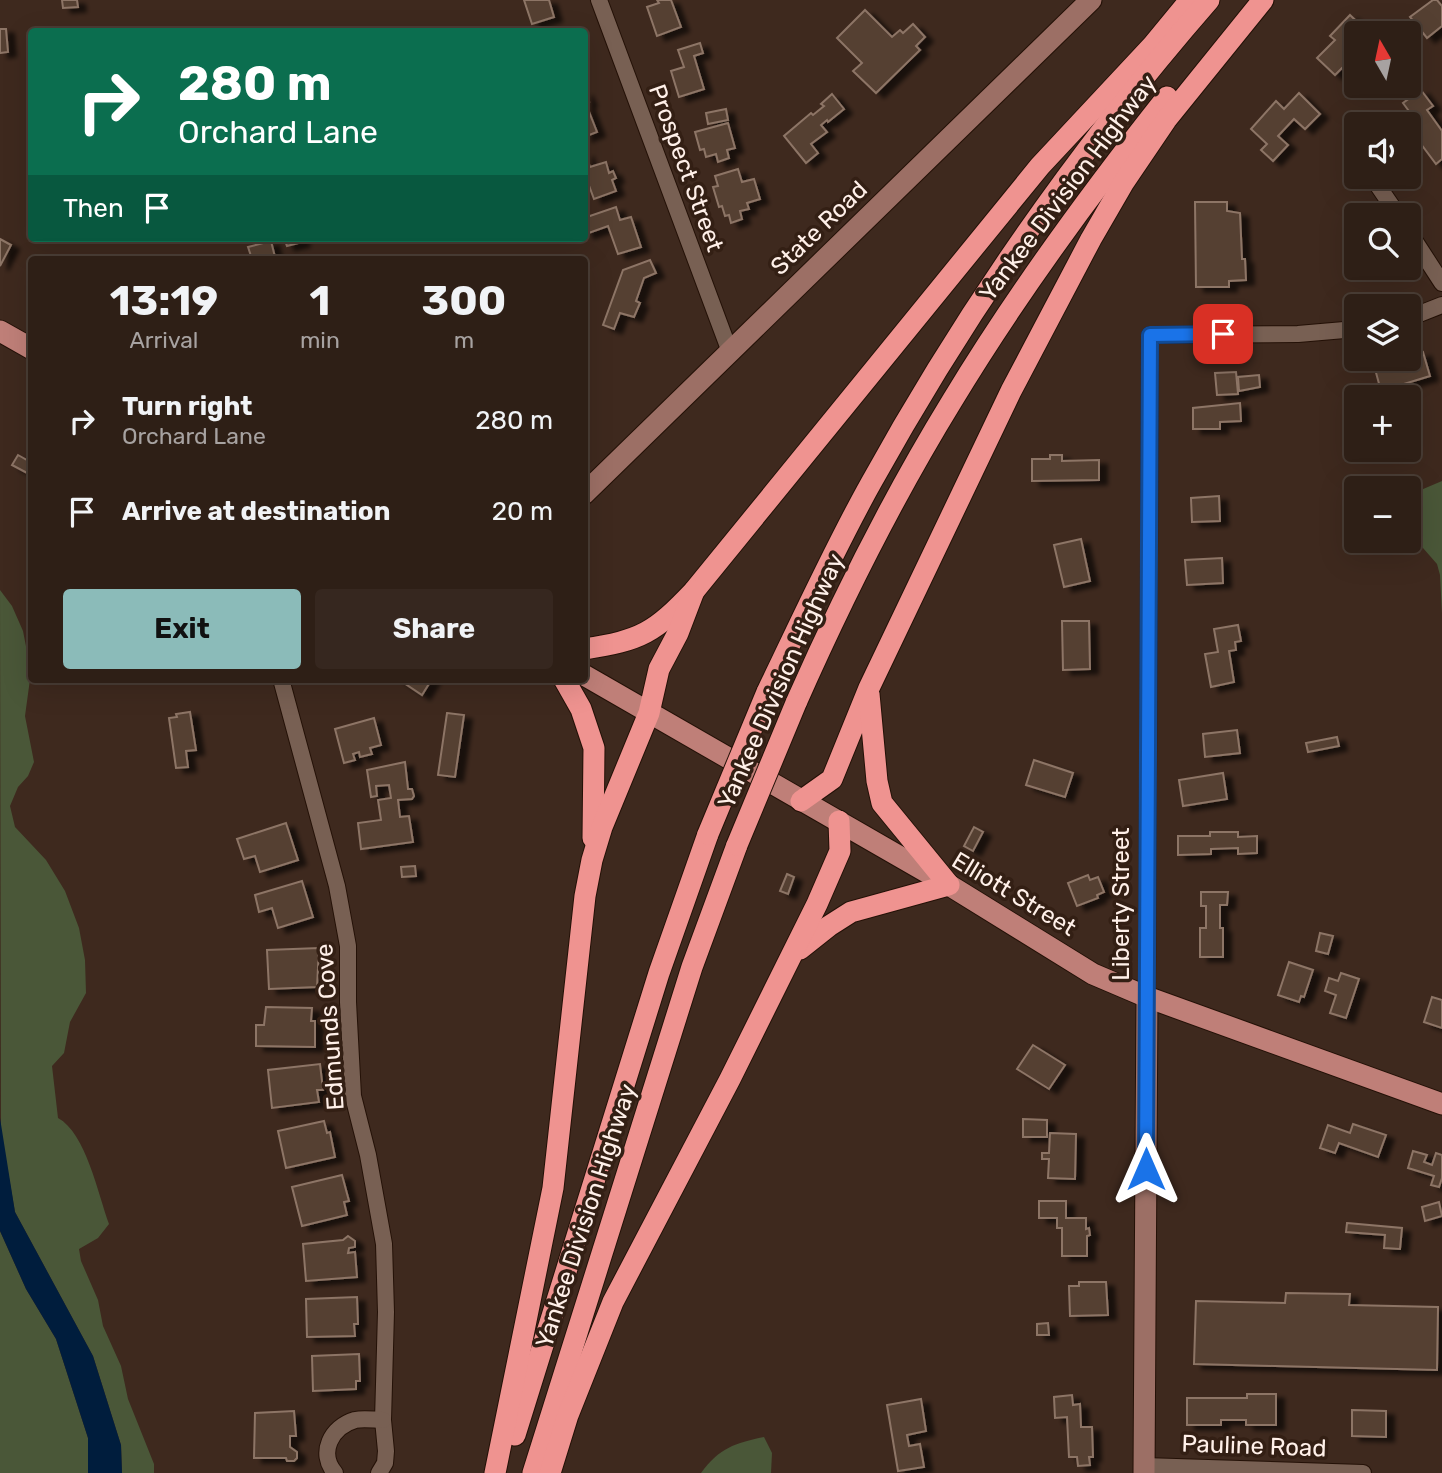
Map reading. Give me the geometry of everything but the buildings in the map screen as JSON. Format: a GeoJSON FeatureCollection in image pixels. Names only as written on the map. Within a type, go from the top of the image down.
{"type":"FeatureCollection","features":[{"type":"Feature","properties":{"kind":"highway"},"geometry":{"type":"LineString","coordinates":[[588,648],[639,637],[664,622],[694,591],[1040,166],[1153,45],[1190,0]]}},
{"type":"Feature","properties":{"kind":"highway","name":"Yankee Division Highway"},"geometry":{"type":"LineString","coordinates":[[503,1473],[677,916],[767,692],[838,545],[940,364],[1009,258],[1085,155],[1209,0]]}},
{"type":"Feature","properties":{"kind":"highway","name":"Yankee Division Highway"},"geometry":{"type":"LineString","coordinates":[[533,1473],[692,967],[737,845],[825,637],[890,510],[951,402],[1006,316],[1133,140],[1252,0]]}},
{"type":"Feature","properties":{"kind":"highway"},"geometry":{"type":"LineString","coordinates":[[801,801],[832,779],[869,688],[1011,391],[1091,239],[1124,182],[1166,120],[1263,0]]}},
{"type":"Feature","properties":{"kind":"highway"},"geometry":{"type":"LineString","coordinates":[[495,1473],[553,1188],[585,896],[592,860],[649,713],[659,669],[678,632],[694,591]]}},
{"type":"Feature","properties":{"kind":"highway"},"geometry":{"type":"LineString","coordinates":[[566,683],[581,709],[594,748],[592,860]]}},
{"type":"Feature","properties":{"kind":"highway"},"geometry":{"type":"LineString","coordinates":[[794,954],[851,912],[949,885],[882,803],[877,781],[869,688]]}},
{"type":"Feature","properties":{"kind":"highway"},"geometry":{"type":"LineString","coordinates":[[550,1473],[569,1415],[613,1302],[794,954],[840,851],[839,821]]}},
{"type":"Feature","properties":{"kind":"main road","name":"State Road"},"geometry":{"type":"LineString","coordinates":[[588,490],[1091,0]]}},
{"type":"Feature","properties":{"kind":"main road"},"geometry":{"type":"LineString","coordinates":[[0,331],[28,347]]}},
{"type":"Feature","properties":{"kind":"main road","name":"Elliott Street"},"geometry":{"type":"LineString","coordinates":[[588,677],[949,885],[1093,974],[1147,997],[1442,1104]]}},
{"type":"Feature","properties":{"kind":"main road","name":"Liberty Street"},"geometry":{"type":"LineString","coordinates":[[1144,1469],[1147,997]]}},
{"type":"Feature","properties":{"kind":"street","name":"Prospect Street"},"geometry":{"type":"LineString","coordinates":[[599,0],[730,352]]}},
{"type":"Feature","properties":{"kind":"street"},"geometry":{"type":"LineString","coordinates":[[1421,251],[1442,283]]}},
{"type":"Feature","properties":{"kind":"street"},"geometry":{"type":"LineString","coordinates":[[1421,313],[1442,305]]}},
{"type":"Feature","properties":{"kind":"street","name":"Liberty Street"},"geometry":{"type":"LineString","coordinates":[[1147,997],[1150,335],[1298,334],[1344,330]]}},
{"type":"Feature","properties":{"kind":"street","name":"Edmunds Cove"},"geometry":{"type":"LineString","coordinates":[[282,683],[337,886],[348,946],[353,1096],[368,1155],[384,1244],[385,1463],[379,1473]]}},
{"type":"Feature","properties":{"kind":"street"},"geometry":{"type":"LineString","coordinates":[[335,1473],[326,1456],[329,1440],[336,1431],[354,1421],[383,1420]]}},
{"type":"Feature","properties":{"kind":"street","name":"Pauline Road"},"geometry":{"type":"LineString","coordinates":[[1144,1469],[1363,1473]]}},
{"type":"Feature","properties":{"kind":"green space"},"geometry":{"type":"Polygon","coordinates":[[[1442,481],[1442,614],[1437,564],[1421,546],[1421,490],[1442,481]]]}},
{"type":"Feature","properties":{"kind":"green space"},"geometry":{"type":"Polygon","coordinates":[[[0,590],[12,606],[23,631],[30,683],[25,716],[34,762],[10,806],[15,827],[46,860],[65,891],[79,928],[85,960],[86,993],[70,1022],[64,1053],[52,1066],[58,1118],[68,1126],[84,1150],[109,1224],[98,1238],[79,1249],[81,1261],[98,1300],[103,1326],[121,1366],[128,1399],[154,1464],[154,1473],[122,1473],[121,1445],[93,1356],[15,1212],[1,1132],[0,590]]]}},
{"type":"Feature","properties":{"kind":"green space"},"geometry":{"type":"Polygon","coordinates":[[[0,1231],[26,1289],[56,1339],[88,1438],[88,1473],[0,1473],[0,1231]]]}},
{"type":"Feature","properties":{"kind":"green space"},"geometry":{"type":"Polygon","coordinates":[[[764,1437],[772,1453],[771,1473],[701,1473],[714,1458],[728,1448],[764,1437]]]}},
{"type":"Feature","properties":{"kind":"water"},"geometry":{"type":"Polygon","coordinates":[[[0,1118],[15,1212],[93,1356],[121,1445],[122,1473],[88,1473],[88,1438],[56,1339],[26,1289],[0,1231],[0,1118]]]}},
{"type":"Feature","properties":{"kind":"route"},"geometry":{"type":"LineString","coordinates":[[1146,1169],[1150,335],[1223,334]]}}]}
